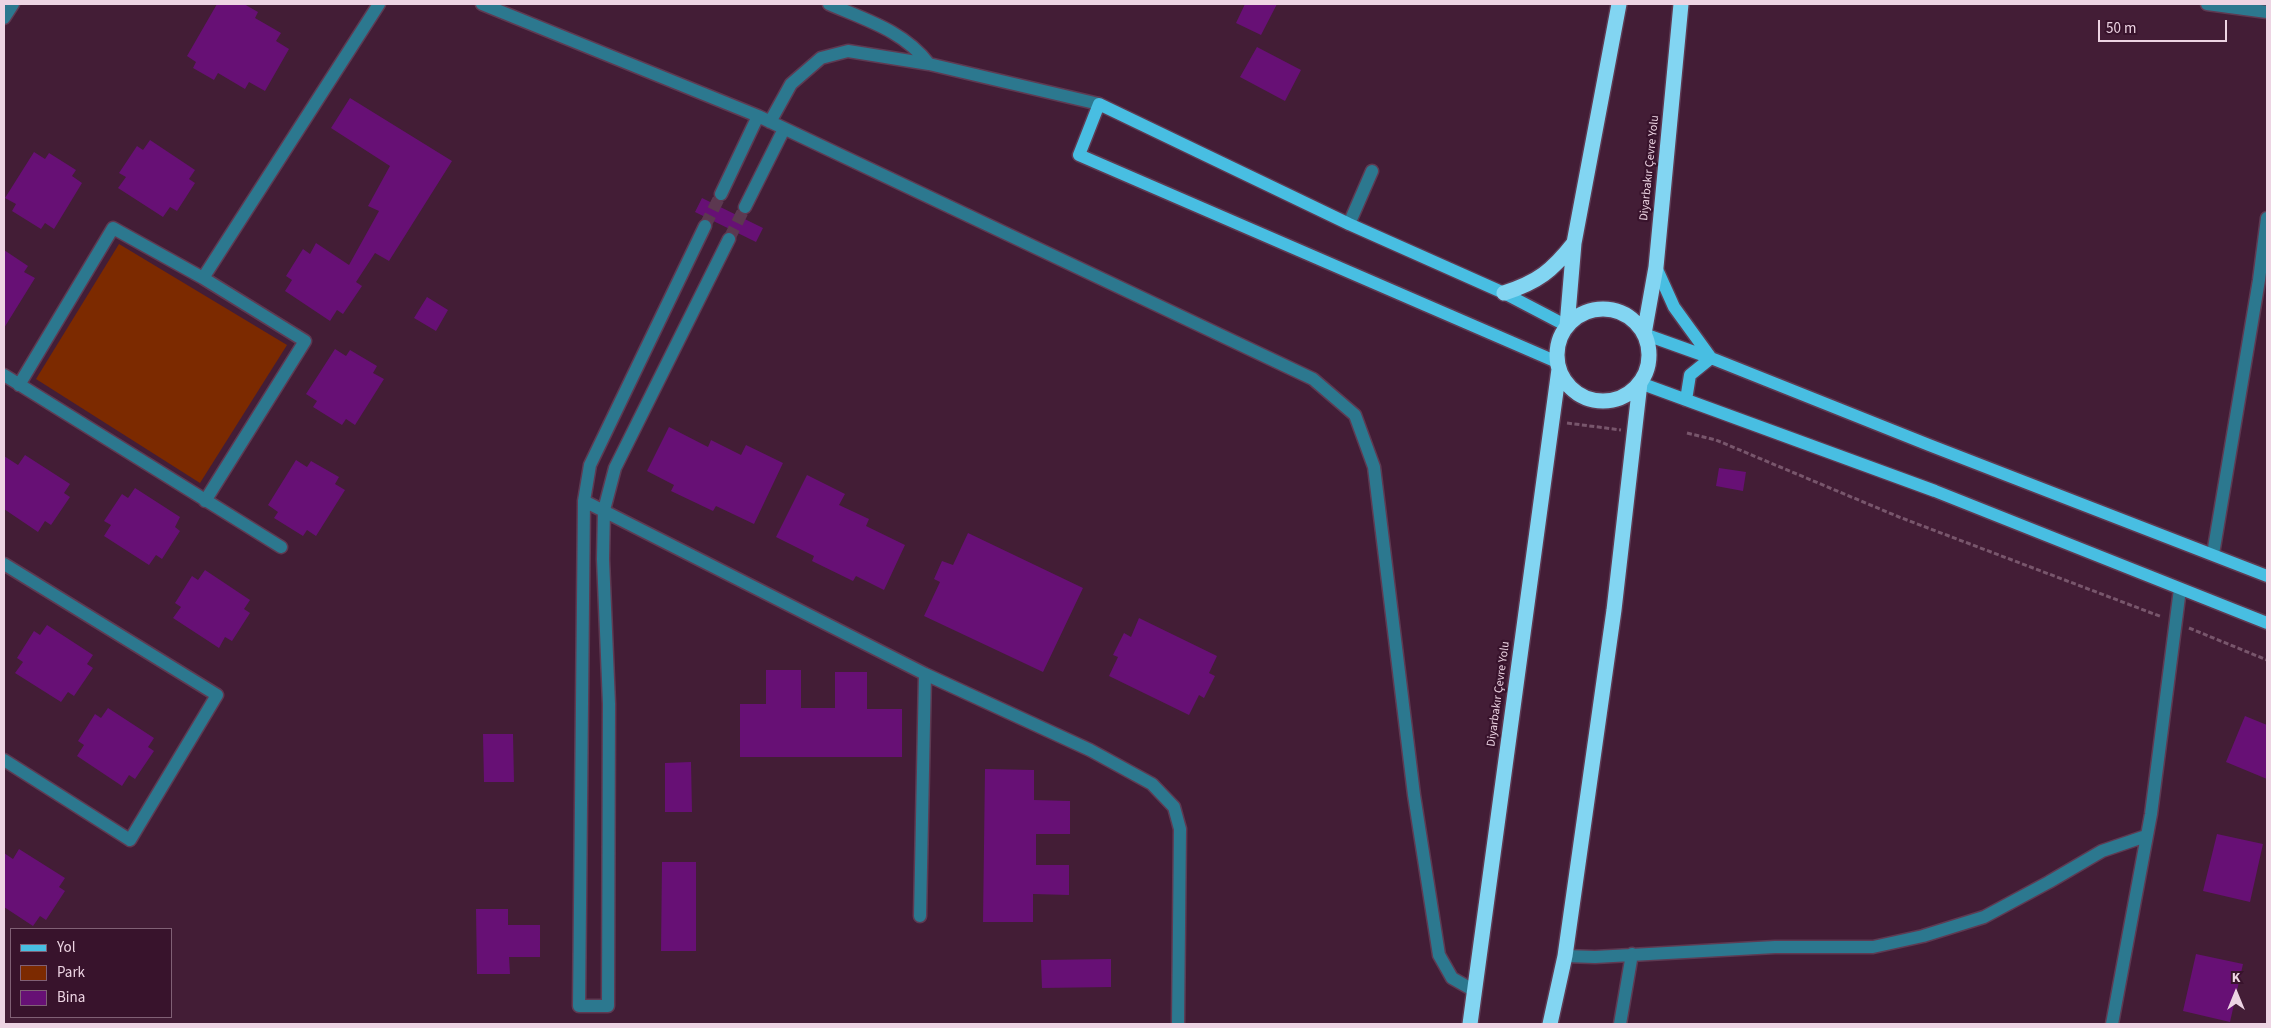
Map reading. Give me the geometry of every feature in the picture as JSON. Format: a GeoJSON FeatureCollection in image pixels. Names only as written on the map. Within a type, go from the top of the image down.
{"type":"FeatureCollection","features":[{"type":"Feature","properties":{"kind":"highway"},"geometry":{"type":"LineString","coordinates":[[1567,326],[1574,243],[1619,4]]}},
{"type":"Feature","properties":{"kind":"highway","name":"Diyarbakır Çevre Yolu"},"geometry":{"type":"LineString","coordinates":[[1644,334],[1656,267],[1682,4]]}},
{"type":"Feature","properties":{"kind":"highway"},"geometry":{"type":"LineString","coordinates":[[1504,293],[1539,278],[1556,265],[1574,243]]}},
{"type":"Feature","properties":{"kind":"highway"},"geometry":{"type":"LineString","coordinates":[[1550,1024],[1565,956],[1614,610],[1640,383],[1649,359],[1649,346],[1644,334],[1637,323],[1627,315],[1601,308],[1588,311],[1577,317],[1567,326],[1560,337],[1557,349],[1558,365],[1572,389],[1595,400],[1620,398],[1640,383]]}},
{"type":"Feature","properties":{"kind":"highway","name":"Diyarbakır Çevre Yolu"},"geometry":{"type":"LineString","coordinates":[[1470,1024],[1473,990],[1558,365]]}},
{"type":"Feature","properties":{"kind":"main road"},"geometry":{"type":"LineString","coordinates":[[1558,365],[1079,155],[1098,104],[1349,224],[1504,293],[1567,326]]}},
{"type":"Feature","properties":{"kind":"main road"},"geometry":{"type":"LineString","coordinates":[[1656,267],[1674,307],[1711,358]]}},
{"type":"Feature","properties":{"kind":"main road"},"geometry":{"type":"LineString","coordinates":[[1644,334],[1711,358],[2267,576]]}},
{"type":"Feature","properties":{"kind":"main road"},"geometry":{"type":"LineString","coordinates":[[1686,400],[1690,375],[1711,358]]}},
{"type":"Feature","properties":{"kind":"main road"},"geometry":{"type":"LineString","coordinates":[[1640,383],[1935,491],[2267,623]]}},
{"type":"Feature","properties":{"kind":"street"},"geometry":{"type":"LineString","coordinates":[[4,18],[13,4]]}},
{"type":"Feature","properties":{"kind":"street"},"geometry":{"type":"LineString","coordinates":[[203,278],[379,4]]}},
{"type":"Feature","properties":{"kind":"street"},"geometry":{"type":"LineString","coordinates":[[482,4],[758,116],[1313,379],[1355,415],[1374,468],[1414,795],[1437,946],[1439,955],[1452,978],[1473,990]]}},
{"type":"Feature","properties":{"kind":"street"},"geometry":{"type":"LineString","coordinates":[[829,4],[900,36],[912,45],[929,64]]}},
{"type":"Feature","properties":{"kind":"street"},"geometry":{"type":"LineString","coordinates":[[2207,4],[2267,12]]}},
{"type":"Feature","properties":{"kind":"street"},"geometry":{"type":"LineString","coordinates":[[770,122],[791,84],[821,58],[848,51],[929,64],[1098,104]]}},
{"type":"Feature","properties":{"kind":"street"},"geometry":{"type":"LineString","coordinates":[[721,194],[758,116]]}},
{"type":"Feature","properties":{"kind":"street"},"geometry":{"type":"LineString","coordinates":[[745,207],[784,129]]}},
{"type":"Feature","properties":{"kind":"street"},"geometry":{"type":"LineString","coordinates":[[1349,224],[1372,171]]}},
{"type":"Feature","properties":{"kind":"street"},"geometry":{"type":"LineString","coordinates":[[2213,554],[2259,280],[2267,218]]}},
{"type":"Feature","properties":{"kind":"street"},"geometry":{"type":"LineString","coordinates":[[705,226],[590,465],[584,501],[579,1006],[608,1006],[609,704],[603,559],[604,510],[615,468],[729,239]]}},
{"type":"Feature","properties":{"kind":"street"},"geometry":{"type":"LineString","coordinates":[[19,385],[113,228],[203,278],[305,340],[205,501]]}},
{"type":"Feature","properties":{"kind":"street"},"geometry":{"type":"LineString","coordinates":[[4,375],[281,547]]}},
{"type":"Feature","properties":{"kind":"street"},"geometry":{"type":"LineString","coordinates":[[584,501],[925,674],[1090,750],[1152,784],[1174,807],[1180,829],[1178,1024]]}},
{"type":"Feature","properties":{"kind":"street"},"geometry":{"type":"LineString","coordinates":[[4,564],[217,695],[130,840],[4,760]]}},
{"type":"Feature","properties":{"kind":"street"},"geometry":{"type":"LineString","coordinates":[[2112,1024],[2146,836],[2180,589]]}},
{"type":"Feature","properties":{"kind":"street"},"geometry":{"type":"LineString","coordinates":[[920,916],[925,674]]}},
{"type":"Feature","properties":{"kind":"street"},"geometry":{"type":"LineString","coordinates":[[1565,956],[1775,946],[1873,946],[1923,936],[1984,916],[2049,882],[2102,851],[2146,836]]}},
{"type":"Feature","properties":{"kind":"street"},"geometry":{"type":"LineString","coordinates":[[1620,1024],[1632,954]]}},
{"type":"Feature","properties":{"kind":"path"},"geometry":{"type":"LineString","coordinates":[[1563,423],[1622,430]]}},
{"type":"Feature","properties":{"kind":"path"},"geometry":{"type":"LineString","coordinates":[[1687,433],[1716,440],[1899,517],[2176,622],[2267,660]]}},
{"type":"Feature","properties":{"kind":"green space"},"geometry":{"type":"Polygon","coordinates":[[[119,244],[287,345],[200,483],[36,379],[119,244]]]}},
{"type":"Feature","properties":{"kind":"building"},"geometry":{"type":"Polygon","coordinates":[[[217,4],[244,4],[258,12],[255,18],[281,33],[276,41],[289,49],[265,91],[249,82],[245,89],[218,73],[214,80],[193,68],[196,62],[187,56],[217,4]]]}},
{"type":"Feature","properties":{"kind":"building"},"geometry":{"type":"Polygon","coordinates":[[[1245,4],[1277,4],[1261,35],[1236,23],[1245,4]]]}},
{"type":"Feature","properties":{"kind":"building"},"geometry":{"type":"Polygon","coordinates":[[[1257,47],[1301,70],[1285,101],[1240,77],[1257,47]]]}},
{"type":"Feature","properties":{"kind":"building"},"geometry":{"type":"Polygon","coordinates":[[[350,98],[452,161],[389,261],[375,253],[356,282],[362,286],[343,314],[337,310],[330,321],[285,291],[292,280],[286,276],[303,249],[310,254],[316,243],[349,265],[379,211],[368,206],[390,166],[331,128],[350,98]]]}},
{"type":"Feature","properties":{"kind":"building"},"geometry":{"type":"Polygon","coordinates":[[[150,140],[195,170],[189,179],[195,183],[177,211],[170,207],[163,217],[118,188],[126,177],[119,173],[137,146],[143,150],[150,140]]]}},
{"type":"Feature","properties":{"kind":"building"},"geometry":{"type":"Polygon","coordinates":[[[34,152],[45,159],[49,153],[76,170],[72,176],[82,183],[54,229],[45,223],[41,229],[12,211],[16,204],[5,198],[34,152]]]}},
{"type":"Feature","properties":{"kind":"building"},"geometry":{"type":"Polygon","coordinates":[[[702,198],[763,228],[756,242],[695,212],[702,198]]]}},
{"type":"Feature","properties":{"kind":"building"},"geometry":{"type":"Polygon","coordinates":[[[4,250],[28,266],[24,272],[35,278],[4,328],[4,250]]]}},
{"type":"Feature","properties":{"kind":"building"},"geometry":{"type":"Polygon","coordinates":[[[427,297],[448,310],[436,331],[414,318],[427,297]]]}},
{"type":"Feature","properties":{"kind":"building"},"geometry":{"type":"Polygon","coordinates":[[[335,349],[346,356],[350,350],[377,366],[373,373],[384,379],[355,425],[346,419],[342,425],[313,407],[317,401],[306,394],[335,349]]]}},
{"type":"Feature","properties":{"kind":"building"},"geometry":{"type":"Polygon","coordinates":[[[669,427],[708,447],[711,440],[741,455],[746,445],[783,463],[754,524],[716,506],[713,511],[671,491],[674,485],[647,471],[669,427]]]}},
{"type":"Feature","properties":{"kind":"building"},"geometry":{"type":"Polygon","coordinates":[[[25,455],[70,484],[64,493],[70,497],[51,525],[45,521],[38,532],[4,509],[4,456],[18,465],[25,455]]]}},
{"type":"Feature","properties":{"kind":"building"},"geometry":{"type":"Polygon","coordinates":[[[296,460],[307,467],[311,461],[339,477],[335,484],[345,490],[316,536],[307,530],[303,536],[274,518],[278,512],[268,505],[296,460]]]}},
{"type":"Feature","properties":{"kind":"building"},"geometry":{"type":"Polygon","coordinates":[[[1719,468],[1746,472],[1743,491],[1716,486],[1719,468]]]}},
{"type":"Feature","properties":{"kind":"building"},"geometry":{"type":"Polygon","coordinates":[[[807,475],[845,494],[839,505],[869,519],[866,526],[905,545],[884,590],[856,576],[853,581],[812,561],[814,556],[776,537],[807,475]]]}},
{"type":"Feature","properties":{"kind":"building"},"geometry":{"type":"Polygon","coordinates":[[[135,488],[180,517],[175,527],[180,531],[162,559],[156,555],[149,565],[104,536],[111,525],[104,521],[122,494],[128,498],[135,488]]]}},
{"type":"Feature","properties":{"kind":"building"},"geometry":{"type":"Polygon","coordinates":[[[968,533],[1083,588],[1043,672],[924,616],[940,582],[934,579],[942,561],[953,565],[968,533]]]}},
{"type":"Feature","properties":{"kind":"building"},"geometry":{"type":"Polygon","coordinates":[[[205,570],[250,600],[244,609],[250,613],[232,641],[225,637],[219,648],[173,618],[181,607],[175,603],[192,576],[198,580],[205,570]]]}},
{"type":"Feature","properties":{"kind":"building"},"geometry":{"type":"Polygon","coordinates":[[[1139,618],[1217,656],[1209,673],[1215,676],[1204,698],[1199,695],[1189,715],[1109,676],[1118,657],[1113,655],[1124,633],[1131,637],[1139,618]]]}},
{"type":"Feature","properties":{"kind":"building"},"geometry":{"type":"Polygon","coordinates":[[[47,625],[93,655],[87,664],[93,668],[74,696],[68,692],[61,702],[15,673],[23,662],[17,658],[34,631],[40,635],[47,625]]]}},
{"type":"Feature","properties":{"kind":"building"},"geometry":{"type":"Polygon","coordinates":[[[766,670],[801,670],[801,708],[835,708],[835,672],[867,672],[867,709],[902,709],[902,757],[740,757],[740,704],[766,704],[766,670]]]}},
{"type":"Feature","properties":{"kind":"building"},"geometry":{"type":"Polygon","coordinates":[[[108,708],[154,738],[148,747],[154,751],[135,779],[129,775],[122,786],[77,756],[84,745],[78,741],[95,714],[101,718],[108,708]]]}},
{"type":"Feature","properties":{"kind":"building"},"geometry":{"type":"Polygon","coordinates":[[[2245,716],[2267,725],[2267,779],[2226,762],[2245,716]]]}},
{"type":"Feature","properties":{"kind":"building"},"geometry":{"type":"Polygon","coordinates":[[[483,734],[513,734],[514,782],[484,782],[483,734]]]}},
{"type":"Feature","properties":{"kind":"building"},"geometry":{"type":"Polygon","coordinates":[[[691,762],[692,812],[665,812],[665,763],[691,762]]]}},
{"type":"Feature","properties":{"kind":"building"},"geometry":{"type":"Polygon","coordinates":[[[985,769],[1034,770],[1034,800],[1070,801],[1070,834],[1036,834],[1036,865],[1069,865],[1069,895],[1033,894],[1033,922],[983,922],[985,769]]]}},
{"type":"Feature","properties":{"kind":"building"},"geometry":{"type":"Polygon","coordinates":[[[2217,834],[2263,844],[2250,902],[2203,891],[2217,834]]]}},
{"type":"Feature","properties":{"kind":"building"},"geometry":{"type":"Polygon","coordinates":[[[19,849],[65,878],[59,887],[65,891],[46,920],[40,916],[33,926],[4,907],[4,853],[13,859],[19,849]]]}},
{"type":"Feature","properties":{"kind":"building"},"geometry":{"type":"Polygon","coordinates":[[[662,862],[696,862],[696,951],[661,951],[662,862]]]}},
{"type":"Feature","properties":{"kind":"building"},"geometry":{"type":"Polygon","coordinates":[[[476,909],[508,909],[508,925],[540,925],[540,957],[509,957],[510,974],[477,974],[476,909]]]}},
{"type":"Feature","properties":{"kind":"building"},"geometry":{"type":"Polygon","coordinates":[[[2196,954],[2243,964],[2230,1022],[2183,1011],[2196,954]]]}},
{"type":"Feature","properties":{"kind":"building"},"geometry":{"type":"Polygon","coordinates":[[[1111,959],[1111,987],[1042,988],[1041,960],[1111,959]]]}},
{"type":"Feature","properties":{"kind":"tunnel"},"geometry":{"type":"LineString","coordinates":[[705,226],[721,194]]}},
{"type":"Feature","properties":{"kind":"tunnel"},"geometry":{"type":"LineString","coordinates":[[729,239],[745,207]]}}]}
